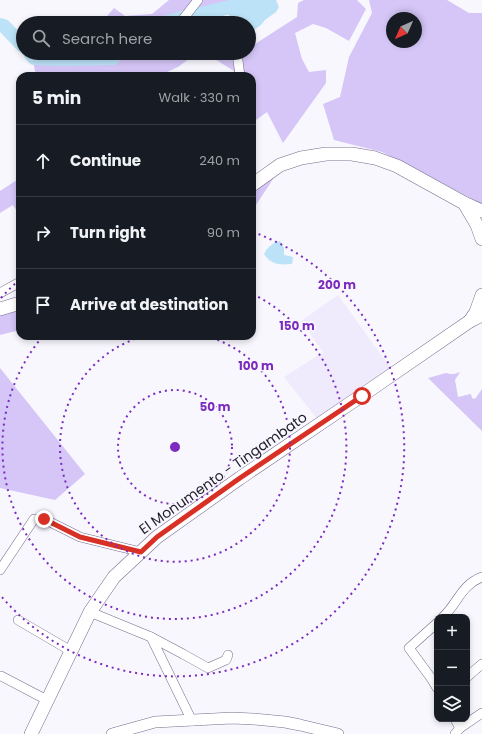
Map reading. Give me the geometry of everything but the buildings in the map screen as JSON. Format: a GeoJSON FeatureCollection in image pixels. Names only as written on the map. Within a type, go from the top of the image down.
{"type":"FeatureCollection","features":[{"type":"Feature","properties":{"kind":"main road"},"geometry":{"type":"LineString","coordinates":[[256,182],[280,165],[300,158],[326,154],[352,154],[375,158],[397,166],[464,203],[482,211]]}},
{"type":"Feature","properties":{"kind":"main road"},"geometry":{"type":"LineString","coordinates":[[464,203],[477,224],[482,239]]}},
{"type":"Feature","properties":{"kind":"main road"},"geometry":{"type":"LineString","coordinates":[[476,318],[476,312],[482,295]]}},
{"type":"Feature","properties":{"kind":"main road"},"geometry":{"type":"LineString","coordinates":[[0,309],[16,304]]}},
{"type":"Feature","properties":{"kind":"main road","name":"El Monumento - Tingambato"},"geometry":{"type":"LineString","coordinates":[[31,734],[90,612],[114,577],[157,537],[240,478],[476,318]]}},
{"type":"Feature","properties":{"kind":"street"},"geometry":{"type":"LineString","coordinates":[[185,16],[198,0]]}},
{"type":"Feature","properties":{"kind":"street"},"geometry":{"type":"LineString","coordinates":[[238,60],[239,72]]}},
{"type":"Feature","properties":{"kind":"street"},"geometry":{"type":"LineString","coordinates":[[0,293],[16,284]]}},
{"type":"Feature","properties":{"kind":"street"},"geometry":{"type":"LineString","coordinates":[[0,570],[34,519],[44,519],[80,537],[141,552]]}},
{"type":"Feature","properties":{"kind":"street"},"geometry":{"type":"LineString","coordinates":[[445,614],[468,584],[482,577]]}},
{"type":"Feature","properties":{"kind":"street"},"geometry":{"type":"LineString","coordinates":[[90,612],[150,637],[208,668],[226,660],[228,655]]}},
{"type":"Feature","properties":{"kind":"street"},"geometry":{"type":"LineString","coordinates":[[18,620],[71,651]]}},
{"type":"Feature","properties":{"kind":"street"},"geometry":{"type":"LineString","coordinates":[[434,626],[409,648],[434,675]]}},
{"type":"Feature","properties":{"kind":"street"},"geometry":{"type":"LineString","coordinates":[[150,637],[192,721]]}},
{"type":"Feature","properties":{"kind":"street"},"geometry":{"type":"LineString","coordinates":[[470,674],[482,664]]}},
{"type":"Feature","properties":{"kind":"street"},"geometry":{"type":"LineString","coordinates":[[1,676],[47,700]]}},
{"type":"Feature","properties":{"kind":"street"},"geometry":{"type":"LineString","coordinates":[[458,731],[482,713]]}},
{"type":"Feature","properties":{"kind":"street"},"geometry":{"type":"LineString","coordinates":[[112,734],[155,722],[232,718],[268,720],[300,725],[338,734]]}},
{"type":"Feature","properties":{"kind":"shaded area"},"geometry":{"type":"Polygon","coordinates":[[[169,0],[229,0],[206,16],[125,16],[152,14],[169,0]]]}},
{"type":"Feature","properties":{"kind":"shaded area"},"geometry":{"type":"Polygon","coordinates":[[[304,0],[357,0],[366,9],[349,41],[326,28],[313,24],[295,33],[302,59],[309,72],[326,70],[326,83],[283,143],[267,112],[256,120],[256,72],[234,71],[216,60],[256,60],[256,43],[297,17],[298,3],[304,0]]]}},
{"type":"Feature","properties":{"kind":"shaded area"},"geometry":{"type":"Polygon","coordinates":[[[369,0],[447,0],[469,13],[482,13],[482,204],[382,152],[334,140],[323,104],[340,97],[349,57],[372,13],[369,0]]]}},
{"type":"Feature","properties":{"kind":"shaded area"},"geometry":{"type":"Polygon","coordinates":[[[114,8],[125,16],[107,16],[114,8]]]}},
{"type":"Feature","properties":{"kind":"shaded area"},"geometry":{"type":"Polygon","coordinates":[[[33,60],[188,60],[167,72],[35,72],[33,60]]]}},
{"type":"Feature","properties":{"kind":"shaded area"},"geometry":{"type":"Polygon","coordinates":[[[281,167],[256,205],[256,185],[281,167]]]}},
{"type":"Feature","properties":{"kind":"shaded area"},"geometry":{"type":"Polygon","coordinates":[[[16,181],[16,210],[13,205],[0,213],[0,191],[16,181]]]}},
{"type":"Feature","properties":{"kind":"shaded area"},"geometry":{"type":"Polygon","coordinates":[[[338,295],[392,370],[318,420],[284,377],[323,352],[301,321],[338,295]]]}},
{"type":"Feature","properties":{"kind":"shaded area"},"geometry":{"type":"Polygon","coordinates":[[[16,300],[16,331],[0,335],[0,311],[16,300]]]}},
{"type":"Feature","properties":{"kind":"shaded area"},"geometry":{"type":"Polygon","coordinates":[[[0,368],[85,474],[55,500],[0,488],[0,368]]]}},
{"type":"Feature","properties":{"kind":"shaded area"},"geometry":{"type":"Polygon","coordinates":[[[460,372],[455,380],[458,397],[471,394],[472,398],[475,399],[482,389],[482,431],[428,378],[446,373],[453,374],[460,372]]]}},
{"type":"Feature","properties":{"kind":"water"},"geometry":{"type":"Polygon","coordinates":[[[276,0],[279,7],[276,12],[256,29],[256,16],[229,16],[230,6],[235,1],[276,0]]]}},
{"type":"Feature","properties":{"kind":"water"},"geometry":{"type":"Polygon","coordinates":[[[280,241],[284,248],[284,255],[293,257],[292,264],[276,264],[264,254],[270,246],[280,241]]]}},
{"type":"Feature","properties":{"kind":"waterway"},"geometry":{"type":"LineString","coordinates":[[193,16],[234,6],[242,0]]}},
{"type":"Feature","properties":{"kind":"waterway"},"geometry":{"type":"LineString","coordinates":[[0,25],[4,26],[16,39]]}},
{"type":"Feature","properties":{"kind":"route"},"geometry":{"type":"LineString","coordinates":[[44,519],[80,537],[141,552],[157,537],[240,478],[362,396]]}}]}
